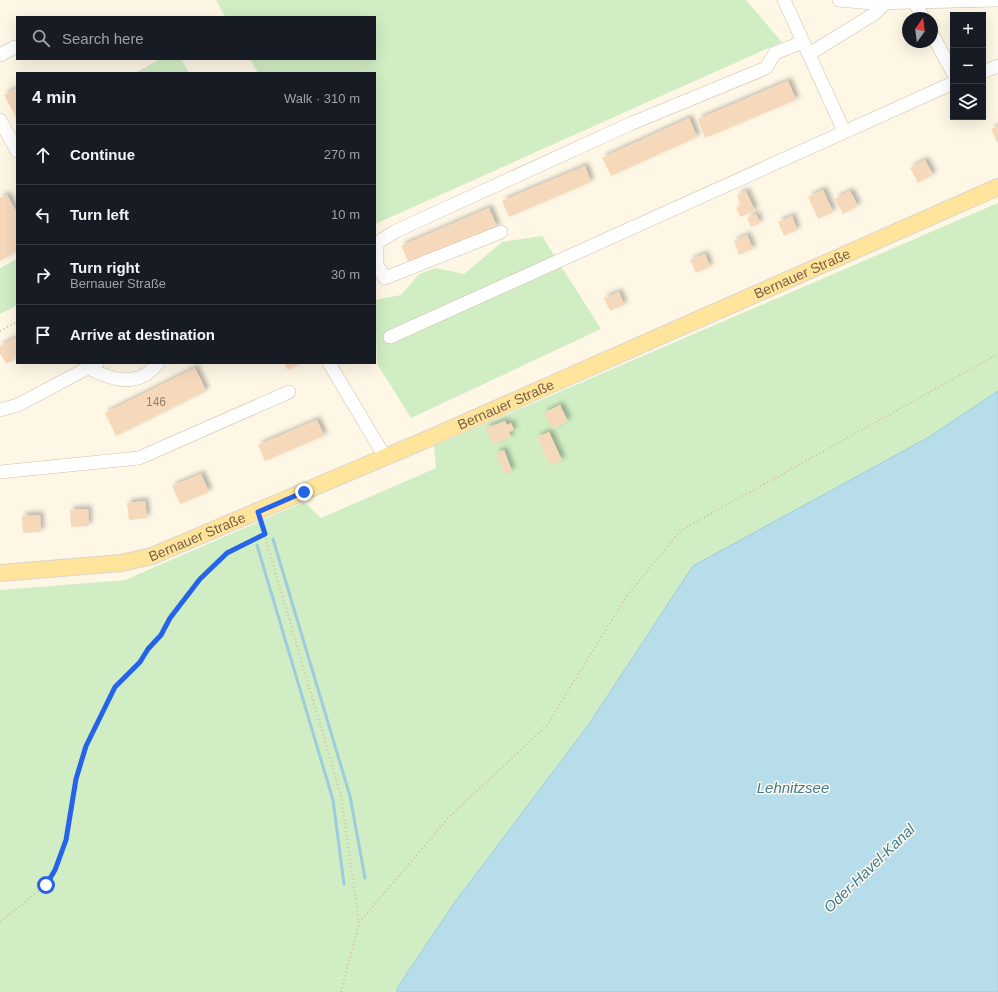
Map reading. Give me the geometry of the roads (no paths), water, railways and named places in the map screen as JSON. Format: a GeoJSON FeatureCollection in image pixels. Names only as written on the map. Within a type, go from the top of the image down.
{"type":"FeatureCollection","features":[{"type":"Feature","properties":{"kind":"main road","name":"Bernauer Straße"},"geometry":{"type":"LineString","coordinates":[[0,573],[121,563],[152,556],[385,457],[998,187]]}},
{"type":"Feature","properties":{"kind":"lane"},"geometry":{"type":"LineString","coordinates":[[784,0],[844,131]]}},
{"type":"Feature","properties":{"kind":"lane"},"geometry":{"type":"LineString","coordinates":[[839,0],[886,2],[998,0]]}},
{"type":"Feature","properties":{"kind":"lane"},"geometry":{"type":"LineString","coordinates":[[914,1],[920,12]]}},
{"type":"Feature","properties":{"kind":"lane"},"geometry":{"type":"LineString","coordinates":[[809,54],[874,14],[886,2]]}},
{"type":"Feature","properties":{"kind":"lane"},"geometry":{"type":"LineString","coordinates":[[501,232],[385,278],[377,265],[377,243],[396,231],[630,124],[766,68],[775,54],[803,42]]}},
{"type":"Feature","properties":{"kind":"lane"},"geometry":{"type":"LineString","coordinates":[[938,45],[950,67]]}},
{"type":"Feature","properties":{"kind":"lane"},"geometry":{"type":"LineString","coordinates":[[0,55],[15,47]]}},
{"type":"Feature","properties":{"kind":"lane"},"geometry":{"type":"LineString","coordinates":[[986,71],[998,66]]}},
{"type":"Feature","properties":{"kind":"lane"},"geometry":{"type":"LineString","coordinates":[[390,337],[951,84]]}},
{"type":"Feature","properties":{"kind":"lane"},"geometry":{"type":"LineString","coordinates":[[0,120],[16,148]]}},
{"type":"Feature","properties":{"kind":"lane"},"geometry":{"type":"LineString","coordinates":[[0,410],[18,405],[92,365],[106,377],[122,381],[135,379],[154,369],[157,364]]}},
{"type":"Feature","properties":{"kind":"lane"},"geometry":{"type":"LineString","coordinates":[[330,364],[385,457]]}},
{"type":"Feature","properties":{"kind":"lane"},"geometry":{"type":"LineString","coordinates":[[0,472],[139,458],[289,392]]}},
{"type":"Feature","properties":{"kind":"water","name":"Lehnitzsee"},"geometry":{"type":"Polygon","coordinates":[[[998,391],[998,992],[397,992],[397,988],[455,902],[589,724],[693,566],[929,437],[998,391]]]}},
{"type":"Feature","properties":{"kind":"waterway"},"geometry":{"type":"LineString","coordinates":[[273,539],[350,796],[365,878]]}},
{"type":"Feature","properties":{"kind":"waterway"},"geometry":{"type":"LineString","coordinates":[[257,545],[333,800],[344,884]]}},
{"type":"Feature","properties":{"kind":"water label","name":"Oder-Havel-Kanal"},"geometry":{"type":"Point","coordinates":[869,868]}}]}
